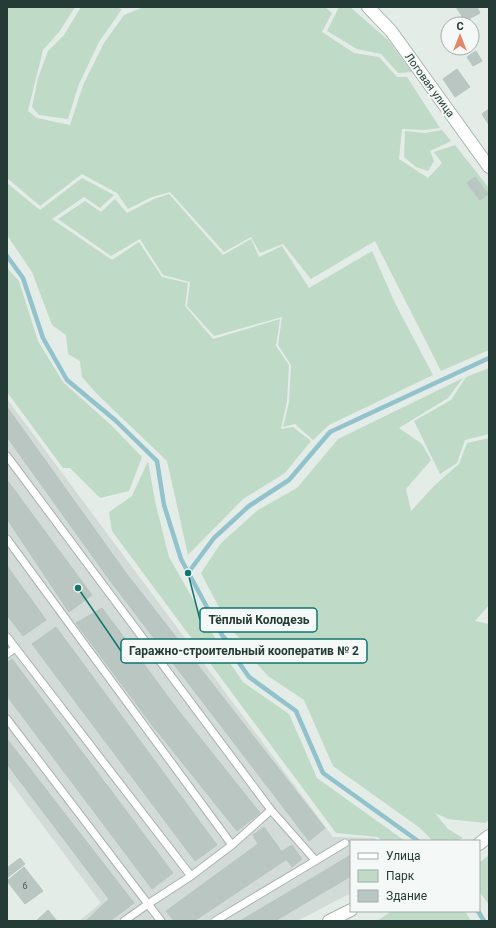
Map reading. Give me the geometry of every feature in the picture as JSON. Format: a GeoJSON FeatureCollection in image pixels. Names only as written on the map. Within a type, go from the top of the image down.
{"type":"FeatureCollection","features":[{"type":"Feature","properties":{"kind":"street","name":"Логовая улица"},"geometry":{"type":"LineString","coordinates":[[368,7],[391,31],[489,167]]}},
{"type":"Feature","properties":{"kind":"street"},"geometry":{"type":"LineString","coordinates":[[480,843],[489,836]]}},
{"type":"Feature","properties":{"kind":"street"},"geometry":{"type":"LineString","coordinates":[[329,921],[342,918],[350,911]]}},
{"type":"Feature","properties":{"kind":"lane"},"geometry":{"type":"LineString","coordinates":[[7,456],[271,810],[315,860]]}},
{"type":"Feature","properties":{"kind":"lane"},"geometry":{"type":"LineString","coordinates":[[7,539],[232,845]]}},
{"type":"Feature","properties":{"kind":"lane"},"geometry":{"type":"LineString","coordinates":[[7,637],[191,876]]}},
{"type":"Feature","properties":{"kind":"lane"},"geometry":{"type":"LineString","coordinates":[[7,654],[15,648]]}},
{"type":"Feature","properties":{"kind":"lane"},"geometry":{"type":"LineString","coordinates":[[7,719],[161,921]]}},
{"type":"Feature","properties":{"kind":"lane"},"geometry":{"type":"LineString","coordinates":[[124,921],[191,876],[232,845],[271,810]]}},
{"type":"Feature","properties":{"kind":"lane"},"geometry":{"type":"LineString","coordinates":[[214,921],[345,843]]}},
{"type":"Feature","properties":{"kind":"shaded area"},"geometry":{"type":"Polygon","coordinates":[[[7,399],[333,837],[375,838],[376,840],[350,840],[350,894],[297,921],[79,921],[101,903],[7,778],[7,399]]]}},
{"type":"Feature","properties":{"kind":"green space"},"geometry":{"type":"Polygon","coordinates":[[[7,7],[75,7],[59,32],[43,50],[28,111],[37,118],[70,125],[83,85],[104,43],[124,15],[144,7],[325,7],[332,13],[322,32],[354,53],[379,57],[397,77],[407,77],[440,128],[425,130],[402,129],[399,159],[428,178],[442,163],[434,152],[455,145],[489,188],[489,350],[441,371],[375,241],[311,279],[283,244],[260,253],[251,237],[224,252],[170,192],[152,197],[128,209],[117,193],[82,174],[40,206],[7,178],[7,7]]]}},
{"type":"Feature","properties":{"kind":"green space"},"geometry":{"type":"Polygon","coordinates":[[[81,7],[115,7],[122,9],[99,42],[79,84],[68,119],[39,115],[32,107],[38,78],[48,51],[64,35],[81,7]]]}},
{"type":"Feature","properties":{"kind":"green space"},"geometry":{"type":"Polygon","coordinates":[[[339,7],[350,7],[388,40],[412,72],[398,73],[381,54],[357,49],[327,31],[339,7]]]}},
{"type":"Feature","properties":{"kind":"green space"},"geometry":{"type":"Polygon","coordinates":[[[442,130],[451,141],[430,151],[434,161],[428,171],[416,167],[404,157],[405,131],[425,133],[442,130]]]}},
{"type":"Feature","properties":{"kind":"green space"},"geometry":{"type":"Polygon","coordinates":[[[82,178],[114,195],[100,208],[84,197],[52,219],[112,260],[139,242],[162,277],[188,283],[185,306],[213,339],[280,319],[276,346],[289,365],[287,401],[281,429],[293,427],[311,441],[285,473],[243,499],[188,555],[167,461],[97,394],[82,377],[80,361],[68,354],[66,335],[52,325],[32,272],[7,235],[7,183],[40,210],[82,178]]]}},
{"type":"Feature","properties":{"kind":"green space"},"geometry":{"type":"Polygon","coordinates":[[[169,194],[223,255],[251,239],[259,257],[282,246],[309,288],[372,251],[395,303],[433,375],[329,425],[313,440],[295,424],[283,427],[289,402],[291,365],[278,345],[282,317],[214,336],[187,306],[190,282],[163,275],[140,239],[111,256],[58,219],[85,201],[101,212],[115,199],[127,213],[154,199],[169,194]]]}},
{"type":"Feature","properties":{"kind":"green space"},"geometry":{"type":"Polygon","coordinates":[[[7,268],[19,281],[38,341],[63,382],[111,425],[142,457],[129,491],[100,498],[70,468],[63,468],[7,392],[7,268]]]}},
{"type":"Feature","properties":{"kind":"green space"},"geometry":{"type":"Polygon","coordinates":[[[489,368],[489,434],[465,440],[457,463],[440,474],[414,421],[451,400],[466,377],[489,368]]]}},
{"type":"Feature","properties":{"kind":"green space"},"geometry":{"type":"Polygon","coordinates":[[[463,378],[448,398],[399,428],[422,444],[431,460],[406,489],[411,511],[435,485],[459,464],[467,443],[489,438],[489,605],[475,621],[489,624],[489,820],[485,823],[448,819],[435,813],[448,829],[463,838],[458,840],[432,840],[420,828],[333,766],[304,700],[268,676],[246,652],[241,639],[231,630],[201,573],[221,543],[258,510],[297,488],[338,439],[463,378]]]}},
{"type":"Feature","properties":{"kind":"green space"},"geometry":{"type":"Polygon","coordinates":[[[148,461],[155,501],[169,557],[227,659],[243,682],[289,714],[317,778],[404,840],[380,840],[378,837],[336,833],[112,531],[109,512],[132,496],[148,461]]]}},
{"type":"Feature","properties":{"kind":"green space"},"geometry":{"type":"Polygon","coordinates":[[[489,855],[489,905],[480,892],[480,862],[489,855]]]}},
{"type":"Feature","properties":{"kind":"green space"},"geometry":{"type":"Polygon","coordinates":[[[390,912],[466,912],[471,921],[377,921],[390,912]]]}},
{"type":"Feature","properties":{"kind":"building"},"geometry":{"type":"Polygon","coordinates":[[[456,7],[477,7],[480,13],[474,16],[462,16],[456,7]]]}},
{"type":"Feature","properties":{"kind":"building"},"geometry":{"type":"Polygon","coordinates":[[[479,56],[482,61],[473,66],[467,57],[479,56]]]}},
{"type":"Feature","properties":{"kind":"building"},"geometry":{"type":"Polygon","coordinates":[[[457,69],[470,87],[455,97],[443,79],[457,69]]]}},
{"type":"Feature","properties":{"kind":"building"},"geometry":{"type":"Polygon","coordinates":[[[489,109],[489,125],[482,114],[489,109]]]}},
{"type":"Feature","properties":{"kind":"building"},"geometry":{"type":"Polygon","coordinates":[[[475,177],[488,194],[480,200],[467,183],[475,177]]]}},
{"type":"Feature","properties":{"kind":"building"},"geometry":{"type":"Polygon","coordinates":[[[7,407],[126,573],[325,828],[309,841],[111,582],[7,437],[7,407]]]}},
{"type":"Feature","properties":{"kind":"building"},"geometry":{"type":"Polygon","coordinates":[[[7,480],[92,595],[69,612],[7,519],[7,480]]]}},
{"type":"Feature","properties":{"kind":"building"},"geometry":{"type":"Polygon","coordinates":[[[7,566],[46,620],[23,636],[7,615],[7,566]]]}},
{"type":"Feature","properties":{"kind":"building"},"geometry":{"type":"Polygon","coordinates":[[[102,608],[178,710],[260,813],[237,831],[152,725],[76,623],[102,608]]]}},
{"type":"Feature","properties":{"kind":"building"},"geometry":{"type":"Polygon","coordinates":[[[56,627],[217,845],[195,861],[32,644],[56,627]]]}},
{"type":"Feature","properties":{"kind":"building"},"geometry":{"type":"Polygon","coordinates":[[[12,659],[173,873],[152,889],[7,696],[7,663],[12,659]]]}},
{"type":"Feature","properties":{"kind":"building"},"geometry":{"type":"Polygon","coordinates":[[[7,739],[134,903],[110,921],[86,921],[109,899],[7,764],[7,739]]]}},
{"type":"Feature","properties":{"kind":"building"},"geometry":{"type":"Polygon","coordinates":[[[264,827],[287,859],[194,921],[174,921],[166,911],[258,844],[253,835],[264,827]]]}},
{"type":"Feature","properties":{"kind":"building"},"geometry":{"type":"Polygon","coordinates":[[[292,845],[302,859],[292,867],[281,852],[292,845]]]}},
{"type":"Feature","properties":{"kind":"building"},"geometry":{"type":"Polygon","coordinates":[[[350,856],[350,877],[275,921],[240,921],[350,856]]]}},
{"type":"Feature","properties":{"kind":"building"},"geometry":{"type":"Polygon","coordinates":[[[20,858],[25,864],[7,878],[7,868],[20,858]]]}},
{"type":"Feature","properties":{"kind":"building"},"geometry":{"type":"Polygon","coordinates":[[[24,867],[43,891],[25,904],[7,881],[24,867]]]}},
{"type":"Feature","properties":{"kind":"building"},"geometry":{"type":"Polygon","coordinates":[[[48,910],[57,921],[36,921],[48,910]]]}},
{"type":"Feature","properties":{"kind":"waterway"},"geometry":{"type":"LineString","coordinates":[[7,256],[23,278],[43,338],[67,380],[115,420],[157,461],[164,505],[181,559],[222,635],[230,645],[235,657],[249,677],[296,711],[323,773],[417,840]]}},
{"type":"Feature","properties":{"kind":"waterway"},"geometry":{"type":"LineString","coordinates":[[188,573],[214,538],[249,506],[289,480],[330,432],[489,358]]}},
{"type":"Feature","properties":{"kind":"waterway"},"geometry":{"type":"LineString","coordinates":[[479,912],[484,921]]}},
{"type":"Feature","properties":{"kind":"place","name":"Тёплый Колодезь"},"geometry":{"type":"Point","coordinates":[188,573]}},
{"type":"Feature","properties":{"kind":"place","name":"Гаражно-строительный кооператив № 2"},"geometry":{"type":"Point","coordinates":[78,588]}}]}
